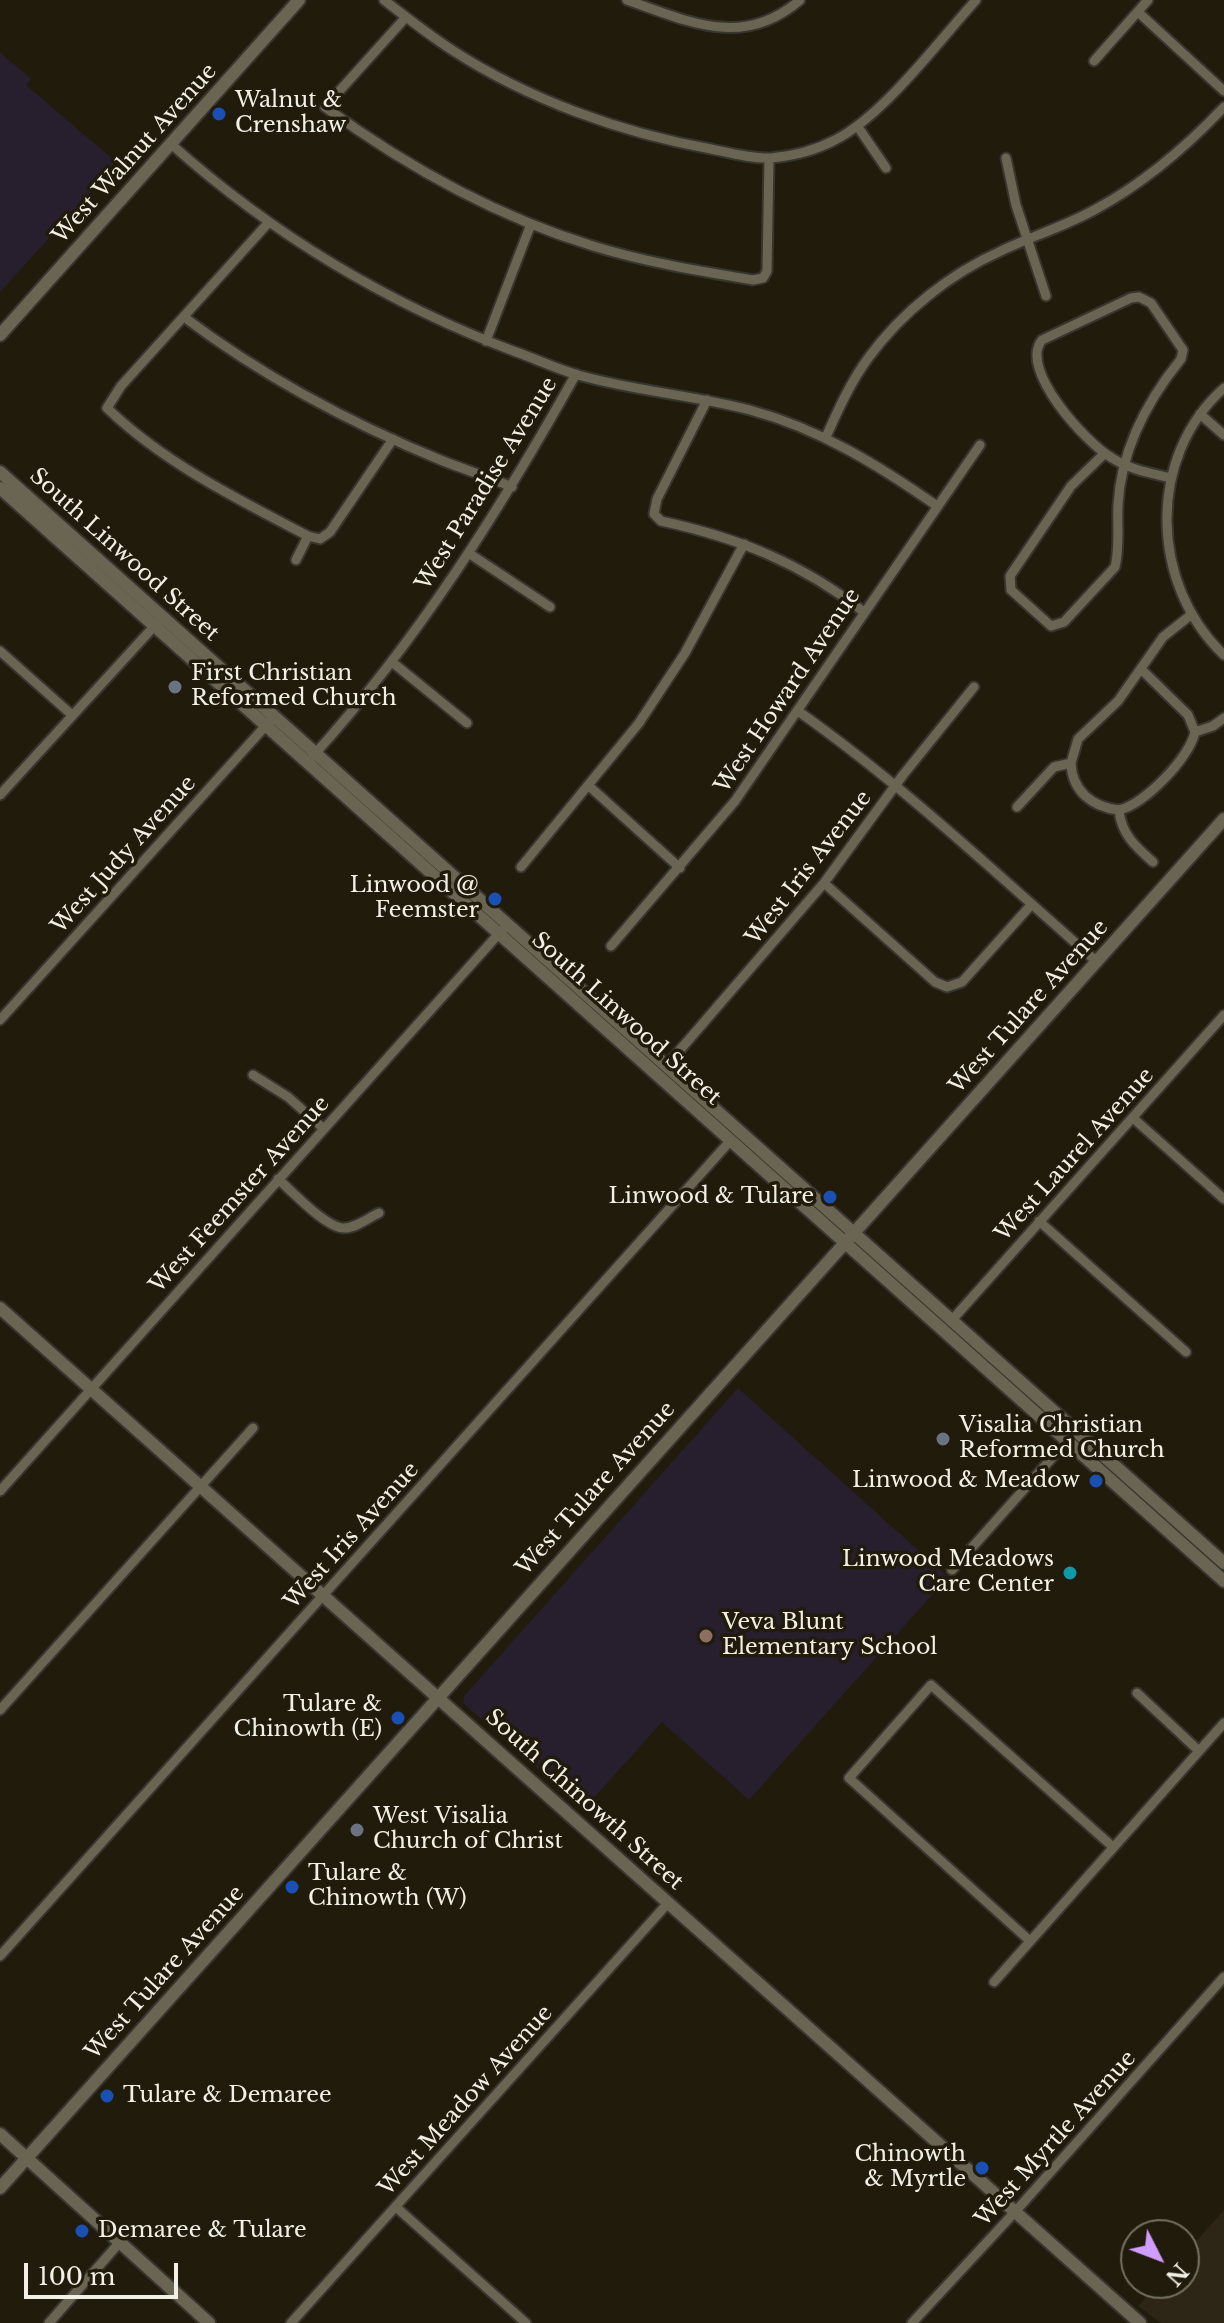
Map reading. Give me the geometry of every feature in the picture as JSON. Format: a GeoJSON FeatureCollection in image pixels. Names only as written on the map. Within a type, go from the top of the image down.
{"type":"FeatureCollection","features":[{"type":"Feature","properties":{"kind":"street","name":"West Walnut Avenue"},"geometry":{"type":"LineString","coordinates":[[0,335],[299,0]]}},
{"type":"Feature","properties":{"kind":"street"},"geometry":{"type":"LineString","coordinates":[[384,0],[454,51],[508,81],[557,103],[672,142],[769,158],[803,153],[858,127],[976,0]]}},
{"type":"Feature","properties":{"kind":"street"},"geometry":{"type":"LineString","coordinates":[[627,0],[721,28],[744,28],[766,23],[800,0]]}},
{"type":"Feature","properties":{"kind":"street"},"geometry":{"type":"LineString","coordinates":[[1094,61],[1148,0]]}},
{"type":"Feature","properties":{"kind":"street"},"geometry":{"type":"LineString","coordinates":[[1138,12],[1224,91]]}},
{"type":"Feature","properties":{"kind":"street"},"geometry":{"type":"LineString","coordinates":[[406,17],[325,107],[366,137],[437,181],[531,224],[593,246],[673,267],[753,280],[763,278],[767,271],[769,158]]}},
{"type":"Feature","properties":{"kind":"street"},"geometry":{"type":"LineString","coordinates":[[826,437],[844,397],[868,357],[932,293],[971,266],[1069,222],[1121,194],[1198,134],[1224,107]]}},
{"type":"Feature","properties":{"kind":"street"},"geometry":{"type":"LineString","coordinates":[[858,127],[886,168]]}},
{"type":"Feature","properties":{"kind":"street"},"geometry":{"type":"LineString","coordinates":[[171,144],[269,222],[338,268],[380,291],[486,341],[576,374],[753,411],[826,437],[884,468],[937,506]]}},
{"type":"Feature","properties":{"kind":"street"},"geometry":{"type":"LineString","coordinates":[[1006,158],[1009,181],[1046,296]]}},
{"type":"Feature","properties":{"kind":"street"},"geometry":{"type":"LineString","coordinates":[[269,222],[121,386],[107,408],[125,425],[181,465],[243,502],[308,536],[320,539],[330,532],[393,439]]}},
{"type":"Feature","properties":{"kind":"street"},"geometry":{"type":"LineString","coordinates":[[486,341],[531,224]]}},
{"type":"Feature","properties":{"kind":"street"},"geometry":{"type":"LineString","coordinates":[[1104,454],[1071,486],[1010,576],[1011,590],[1051,626],[1064,622],[1115,567],[1118,502],[1125,465],[1132,438],[1146,409],[1181,359],[1183,350],[1151,303],[1139,297],[1042,340],[1036,346],[1035,358],[1052,396],[1104,454],[1125,465],[1171,478]]}},
{"type":"Feature","properties":{"kind":"street"},"geometry":{"type":"LineString","coordinates":[[184,317],[288,385],[393,439],[512,487]]}},
{"type":"Feature","properties":{"kind":"street","name":"West Paradise Avenue"},"geometry":{"type":"LineString","coordinates":[[312,757],[392,662],[470,554],[576,374]]}},
{"type":"Feature","properties":{"kind":"street"},"geometry":{"type":"LineString","coordinates":[[1224,388],[1200,414],[1183,442],[1171,478],[1167,540],[1176,581],[1192,614],[1206,636],[1224,655]]}},
{"type":"Feature","properties":{"kind":"street"},"geometry":{"type":"LineString","coordinates":[[707,400],[657,499],[654,514],[661,521],[744,544],[783,559],[823,582],[864,612]]}},
{"type":"Feature","properties":{"kind":"street"},"geometry":{"type":"LineString","coordinates":[[1200,414],[1224,435]]}},
{"type":"Feature","properties":{"kind":"street","name":"West Howard Avenue"},"geometry":{"type":"LineString","coordinates":[[611,946],[735,801],[980,445]]}},
{"type":"Feature","properties":{"kind":"street","name":"South Linwood Street"},"geometry":{"type":"LineString","coordinates":[[0,472],[158,621]]}},
{"type":"Feature","properties":{"kind":"street","name":"South Linwood Street"},"geometry":{"type":"LineString","coordinates":[[0,488],[158,621],[504,928],[731,1140],[952,1320],[1224,1563]]}},
{"type":"Feature","properties":{"kind":"street"},"geometry":{"type":"LineString","coordinates":[[296,560],[308,536]]}},
{"type":"Feature","properties":{"kind":"street"},"geometry":{"type":"LineString","coordinates":[[521,867],[639,723],[678,665],[744,544]]}},
{"type":"Feature","properties":{"kind":"street"},"geometry":{"type":"LineString","coordinates":[[470,554],[550,607]]}},
{"type":"Feature","properties":{"kind":"street"},"geometry":{"type":"LineString","coordinates":[[1141,669],[1188,715],[1195,732],[1188,750],[1146,797],[1119,810],[1095,805],[1082,794],[1071,775],[1078,739],[1118,701],[1163,637],[1192,614]]}},
{"type":"Feature","properties":{"kind":"street"},"geometry":{"type":"LineString","coordinates":[[0,795],[158,621]]}},
{"type":"Feature","properties":{"kind":"street"},"geometry":{"type":"LineString","coordinates":[[0,651],[72,715]]}},
{"type":"Feature","properties":{"kind":"street"},"geometry":{"type":"LineString","coordinates":[[392,662],[467,723]]}},
{"type":"Feature","properties":{"kind":"street","name":"West Iris Avenue"},"geometry":{"type":"LineString","coordinates":[[667,1065],[824,883],[974,687]]}},
{"type":"Feature","properties":{"kind":"street"},"geometry":{"type":"LineString","coordinates":[[798,711],[896,785],[1097,962]]}},
{"type":"Feature","properties":{"kind":"street"},"geometry":{"type":"LineString","coordinates":[[1195,732],[1213,726],[1224,718]]}},
{"type":"Feature","properties":{"kind":"street","name":"West Judy Avenue"},"geometry":{"type":"LineString","coordinates":[[0,1020],[270,720]]}},
{"type":"Feature","properties":{"kind":"street"},"geometry":{"type":"LineString","coordinates":[[1017,807],[1054,767],[1071,763]]}},
{"type":"Feature","properties":{"kind":"street"},"geometry":{"type":"LineString","coordinates":[[589,786],[680,868]]}},
{"type":"Feature","properties":{"kind":"street"},"geometry":{"type":"LineString","coordinates":[[1119,810],[1129,838],[1153,862]]}},
{"type":"Feature","properties":{"kind":"street","name":"West Tulare Avenue"},"geometry":{"type":"LineString","coordinates":[[0,2188],[850,1237],[1221,828]]}},
{"type":"Feature","properties":{"kind":"street"},"geometry":{"type":"LineString","coordinates":[[824,883],[935,982],[947,987],[962,982],[1031,905]]}},
{"type":"Feature","properties":{"kind":"street","name":"South Linwood Street"},"geometry":{"type":"LineString","coordinates":[[504,928],[730,1121],[956,1341],[1224,1581]]}},
{"type":"Feature","properties":{"kind":"street","name":"West Feemster Avenue"},"geometry":{"type":"LineString","coordinates":[[0,1491],[504,928]]}},
{"type":"Feature","properties":{"kind":"street","name":"West Laurel Avenue"},"geometry":{"type":"LineString","coordinates":[[952,1320],[1224,1016]]}},
{"type":"Feature","properties":{"kind":"street"},"geometry":{"type":"LineString","coordinates":[[253,1075],[288,1097],[324,1129]]}},
{"type":"Feature","properties":{"kind":"street"},"geometry":{"type":"LineString","coordinates":[[1133,1118],[1224,1199]]}},
{"type":"Feature","properties":{"kind":"street"},"geometry":{"type":"LineString","coordinates":[[730,1121],[733,1130],[731,1140]]}},
{"type":"Feature","properties":{"kind":"street","name":"West Iris Avenue"},"geometry":{"type":"LineString","coordinates":[[0,1956],[731,1140]]}},
{"type":"Feature","properties":{"kind":"street"},"geometry":{"type":"LineString","coordinates":[[278,1179],[325,1220],[342,1228],[379,1213]]}},
{"type":"Feature","properties":{"kind":"street"},"geometry":{"type":"LineString","coordinates":[[1039,1221],[1186,1352]]}},
{"type":"Feature","properties":{"kind":"street","name":"South Chinowth Street"},"geometry":{"type":"LineString","coordinates":[[0,1308],[1140,2323]]}},
{"type":"Feature","properties":{"kind":"street"},"geometry":{"type":"LineString","coordinates":[[952,1320],[949,1327],[956,1341]]}},
{"type":"Feature","properties":{"kind":"street"},"geometry":{"type":"LineString","coordinates":[[0,1710],[253,1428]]}},
{"type":"Feature","properties":{"kind":"street"},"geometry":{"type":"LineString","coordinates":[[952,1570],[1067,1441],[1078,1441],[1105,1465],[1124,1473]]}},
{"type":"Feature","properties":{"kind":"street"},"geometry":{"type":"LineString","coordinates":[[1030,1941],[849,1778],[931,1685],[1113,1847]]}},
{"type":"Feature","properties":{"kind":"street"},"geometry":{"type":"LineString","coordinates":[[1137,1693],[1199,1751]]}},
{"type":"Feature","properties":{"kind":"street"},"geometry":{"type":"LineString","coordinates":[[994,1982],[1224,1723]]}},
{"type":"Feature","properties":{"kind":"street","name":"West Meadow Avenue"},"geometry":{"type":"LineString","coordinates":[[291,2323],[668,1903]]}},
{"type":"Feature","properties":{"kind":"street","name":"West Myrtle Avenue"},"geometry":{"type":"LineString","coordinates":[[912,2323],[1224,1977]]}},
{"type":"Feature","properties":{"kind":"street"},"geometry":{"type":"LineString","coordinates":[[0,2134],[209,2323]]}},
{"type":"Feature","properties":{"kind":"street"},"geometry":{"type":"LineString","coordinates":[[396,2207],[526,2323]]}},
{"type":"Feature","properties":{"kind":"street"},"geometry":{"type":"LineString","coordinates":[[49,2323],[120,2242]]}},
{"type":"Feature","properties":{"kind":"shaded area"},"geometry":{"type":"Polygon","coordinates":[[[0,52],[31,79],[26,85],[114,160],[113,168],[0,292],[0,52]]]}},
{"type":"Feature","properties":{"kind":"shaded area","name":"Veva Blunt Elementary School"},"geometry":{"type":"Polygon","coordinates":[[[738,1388],[948,1577],[749,1800],[662,1722],[584,1809],[463,1703],[464,1696],[738,1388]]]}},
{"type":"Feature","properties":{"kind":"shaded area"},"geometry":{"type":"Polygon","coordinates":[[[1224,2210],[1224,2323],[1161,2323],[1138,2306],[1144,2299],[1200,2299],[1200,2237],[1224,2210]]]}},
{"type":"Feature","properties":{"kind":"place","name":"Walnut & Crenshaw"},"geometry":{"type":"Point","coordinates":[219,114]}},
{"type":"Feature","properties":{"kind":"place","name":"First Christian Reformed Church"},"geometry":{"type":"Point","coordinates":[175,687]}},
{"type":"Feature","properties":{"kind":"place","name":"Linwood @ Feemster"},"geometry":{"type":"Point","coordinates":[495,899]}},
{"type":"Feature","properties":{"kind":"place","name":"Linwood & Tulare"},"geometry":{"type":"Point","coordinates":[830,1197]}},
{"type":"Feature","properties":{"kind":"place","name":"Visalia Christian Reformed Church"},"geometry":{"type":"Point","coordinates":[943,1439]}},
{"type":"Feature","properties":{"kind":"place","name":"Linwood & Meadow"},"geometry":{"type":"Point","coordinates":[1096,1481]}},
{"type":"Feature","properties":{"kind":"place","name":"Linwood Meadows Care Center"},"geometry":{"type":"Point","coordinates":[1070,1573]}},
{"type":"Feature","properties":{"kind":"place","name":"Veva Blunt Elementary School"},"geometry":{"type":"Point","coordinates":[706,1636]}},
{"type":"Feature","properties":{"kind":"place","name":"Tulare & Chinowth (E)"},"geometry":{"type":"Point","coordinates":[398,1718]}},
{"type":"Feature","properties":{"kind":"place","name":"West Visalia Church of Christ"},"geometry":{"type":"Point","coordinates":[357,1830]}},
{"type":"Feature","properties":{"kind":"place","name":"Tulare & Chinowth (W)"},"geometry":{"type":"Point","coordinates":[292,1887]}},
{"type":"Feature","properties":{"kind":"place","name":"Tulare & Demaree"},"geometry":{"type":"Point","coordinates":[107,2096]}},
{"type":"Feature","properties":{"kind":"place","name":"Chinowth & Myrtle"},"geometry":{"type":"Point","coordinates":[982,2168]}},
{"type":"Feature","properties":{"kind":"place","name":"Demaree & Tulare"},"geometry":{"type":"Point","coordinates":[82,2231]}}]}
